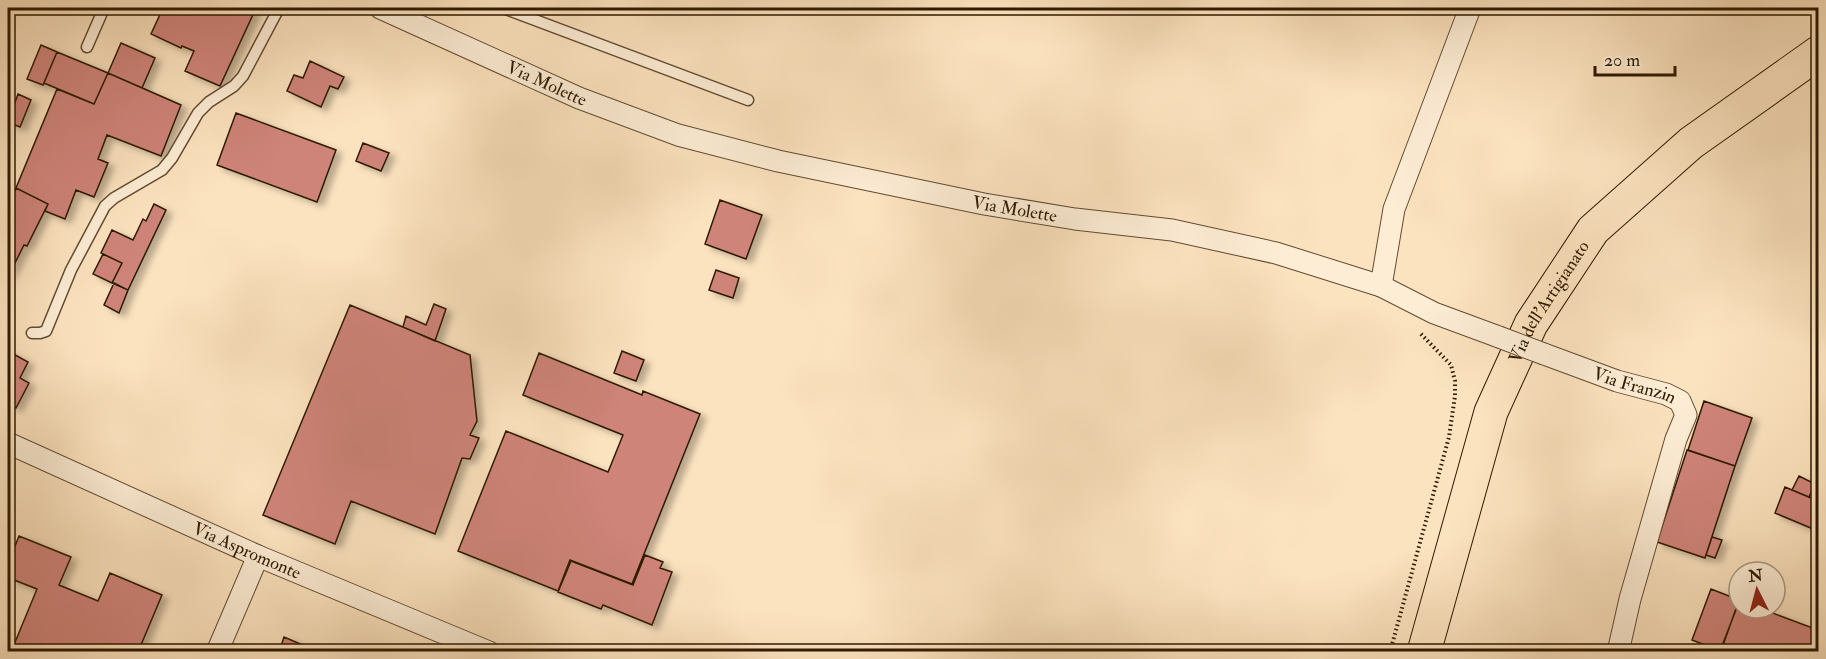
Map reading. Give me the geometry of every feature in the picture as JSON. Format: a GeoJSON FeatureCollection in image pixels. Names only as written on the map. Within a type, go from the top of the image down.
{"type":"FeatureCollection","features":[{"type":"Feature","properties":{"kind":"highway","name":"Via dell'Artigianato"},"geometry":{"type":"LineString","coordinates":[[1424,651],[1491,412],[1531,324],[1593,230],[1691,143],[1818,53]]}},
{"type":"Feature","properties":{"kind":"street","name":"Via Molette"},"geometry":{"type":"LineString","coordinates":[[381,8],[561,90],[678,135],[778,160],[984,204],[1075,219],[1182,232],[1276,254],[1381,286]]}},
{"type":"Feature","properties":{"kind":"street"},"geometry":{"type":"LineString","coordinates":[[1381,286],[1394,209],[1424,124],[1470,8]]}},
{"type":"Feature","properties":{"kind":"street","name":"Via Franzin"},"geometry":{"type":"LineString","coordinates":[[1381,286],[1434,313],[1617,381],[1666,394],[1680,401],[1686,415],[1676,439],[1630,599],[1618,651]]}},
{"type":"Feature","properties":{"kind":"street","name":"Via Aspromonte"},"geometry":{"type":"LineString","coordinates":[[8,443],[258,556],[489,651]]}},
{"type":"Feature","properties":{"kind":"street"},"geometry":{"type":"LineString","coordinates":[[217,651],[258,556]]}},
{"type":"Feature","properties":{"kind":"lane"},"geometry":{"type":"LineString","coordinates":[[87,47],[104,8]]}},
{"type":"Feature","properties":{"kind":"lane"},"geometry":{"type":"LineString","coordinates":[[32,333],[45,330],[71,270],[105,206],[114,198],[162,170],[172,158],[198,113],[208,102],[234,86],[243,76],[279,8]]}},
{"type":"Feature","properties":{"kind":"lane"},"geometry":{"type":"LineString","coordinates":[[503,8],[748,100]]}},
{"type":"Feature","properties":{"kind":"path"},"geometry":{"type":"LineString","coordinates":[[1390,651],[1449,437],[1455,396],[1451,365],[1419,333]]}},
{"type":"Feature","properties":{"kind":"building"},"geometry":{"type":"Polygon","coordinates":[[[163,8],[256,8],[220,86],[185,71],[194,51],[182,46],[181,48],[151,34],[163,8]]]}},
{"type":"Feature","properties":{"kind":"building"},"geometry":{"type":"Polygon","coordinates":[[[121,43],[155,58],[142,88],[108,73],[121,43]]]}},
{"type":"Feature","properties":{"kind":"building"},"geometry":{"type":"Polygon","coordinates":[[[41,45],[57,52],[43,85],[27,79],[41,45]]]}},
{"type":"Feature","properties":{"kind":"building"},"geometry":{"type":"Polygon","coordinates":[[[57,52],[108,73],[94,104],[44,83],[57,52]]]}},
{"type":"Feature","properties":{"kind":"building"},"geometry":{"type":"Polygon","coordinates":[[[310,61],[344,77],[338,89],[330,86],[321,107],[287,91],[294,75],[303,78],[310,61]]]}},
{"type":"Feature","properties":{"kind":"building"},"geometry":{"type":"Polygon","coordinates":[[[108,73],[181,105],[161,156],[107,135],[98,159],[108,163],[94,197],[76,190],[65,219],[45,211],[48,204],[16,188],[57,89],[94,104],[108,73]]]}},
{"type":"Feature","properties":{"kind":"building"},"geometry":{"type":"Polygon","coordinates":[[[18,94],[31,100],[20,127],[8,122],[18,94]]]}},
{"type":"Feature","properties":{"kind":"building"},"geometry":{"type":"Polygon","coordinates":[[[236,113],[336,150],[317,202],[217,165],[236,113]]]}},
{"type":"Feature","properties":{"kind":"building"},"geometry":{"type":"Polygon","coordinates":[[[363,143],[389,153],[381,171],[356,161],[363,143]]]}},
{"type":"Feature","properties":{"kind":"building"},"geometry":{"type":"Polygon","coordinates":[[[16,188],[48,204],[8,277],[8,205],[16,188]]]}},
{"type":"Feature","properties":{"kind":"building"},"geometry":{"type":"Polygon","coordinates":[[[720,200],[762,215],[746,259],[705,244],[720,200]]]}},
{"type":"Feature","properties":{"kind":"building"},"geometry":{"type":"Polygon","coordinates":[[[154,204],[166,210],[128,290],[112,283],[122,263],[101,253],[112,230],[133,240],[143,219],[146,221],[154,204]]]}},
{"type":"Feature","properties":{"kind":"building"},"geometry":{"type":"Polygon","coordinates":[[[103,254],[122,263],[112,283],[93,274],[103,254]]]}},
{"type":"Feature","properties":{"kind":"building"},"geometry":{"type":"Polygon","coordinates":[[[716,270],[739,278],[733,298],[709,290],[716,270]]]}},
{"type":"Feature","properties":{"kind":"building"},"geometry":{"type":"Polygon","coordinates":[[[114,283],[128,290],[119,313],[104,305],[114,283]]]}},
{"type":"Feature","properties":{"kind":"building"},"geometry":{"type":"Polygon","coordinates":[[[434,304],[446,309],[435,341],[403,327],[406,316],[426,325],[434,304]]]}},
{"type":"Feature","properties":{"kind":"building"},"geometry":{"type":"Polygon","coordinates":[[[350,305],[470,355],[477,421],[470,435],[479,438],[470,459],[462,458],[435,534],[351,501],[335,544],[263,515],[350,305]]]}},
{"type":"Feature","properties":{"kind":"building"},"geometry":{"type":"Polygon","coordinates":[[[8,351],[28,362],[20,378],[29,383],[16,408],[8,403],[8,351]]]}},
{"type":"Feature","properties":{"kind":"building"},"geometry":{"type":"Polygon","coordinates":[[[622,351],[644,360],[636,381],[614,373],[622,351]]]}},
{"type":"Feature","properties":{"kind":"building"},"geometry":{"type":"Polygon","coordinates":[[[539,353],[642,395],[643,391],[700,414],[632,584],[570,560],[558,591],[458,551],[506,431],[608,472],[623,435],[523,395],[539,353]]]}},
{"type":"Feature","properties":{"kind":"building"},"geometry":{"type":"Polygon","coordinates":[[[1704,401],[1752,418],[1735,466],[1688,450],[1704,401]]]}},
{"type":"Feature","properties":{"kind":"building"},"geometry":{"type":"Polygon","coordinates":[[[1687,450],[1735,466],[1705,558],[1657,542],[1687,450]]]}},
{"type":"Feature","properties":{"kind":"building"},"geometry":{"type":"Polygon","coordinates":[[[1799,476],[1815,484],[1809,497],[1792,490],[1799,476]]]}},
{"type":"Feature","properties":{"kind":"building"},"geometry":{"type":"Polygon","coordinates":[[[1785,487],[1818,501],[1818,531],[1775,513],[1785,487]]]}},
{"type":"Feature","properties":{"kind":"building"},"geometry":{"type":"Polygon","coordinates":[[[19,536],[71,557],[59,585],[98,601],[110,573],[162,595],[138,652],[11,652],[37,589],[9,578],[13,569],[8,564],[19,536]]]}},
{"type":"Feature","properties":{"kind":"building"},"geometry":{"type":"Polygon","coordinates":[[[1712,537],[1722,540],[1715,558],[1706,555],[1712,537]]]}},
{"type":"Feature","properties":{"kind":"building"},"geometry":{"type":"Polygon","coordinates":[[[645,555],[663,562],[660,568],[672,572],[652,625],[603,605],[601,609],[558,592],[571,561],[633,585],[645,555]]]}},
{"type":"Feature","properties":{"kind":"building"},"geometry":{"type":"Polygon","coordinates":[[[1711,589],[1727,595],[1727,620],[1732,620],[1721,651],[1692,640],[1711,589]]]}},
{"type":"Feature","properties":{"kind":"building"},"geometry":{"type":"Polygon","coordinates":[[[1787,618],[1818,630],[1818,652],[1720,651],[1732,620],[1787,618]]]}},
{"type":"Feature","properties":{"kind":"building"},"geometry":{"type":"Polygon","coordinates":[[[284,637],[319,652],[279,652],[284,637]]]}}]}
